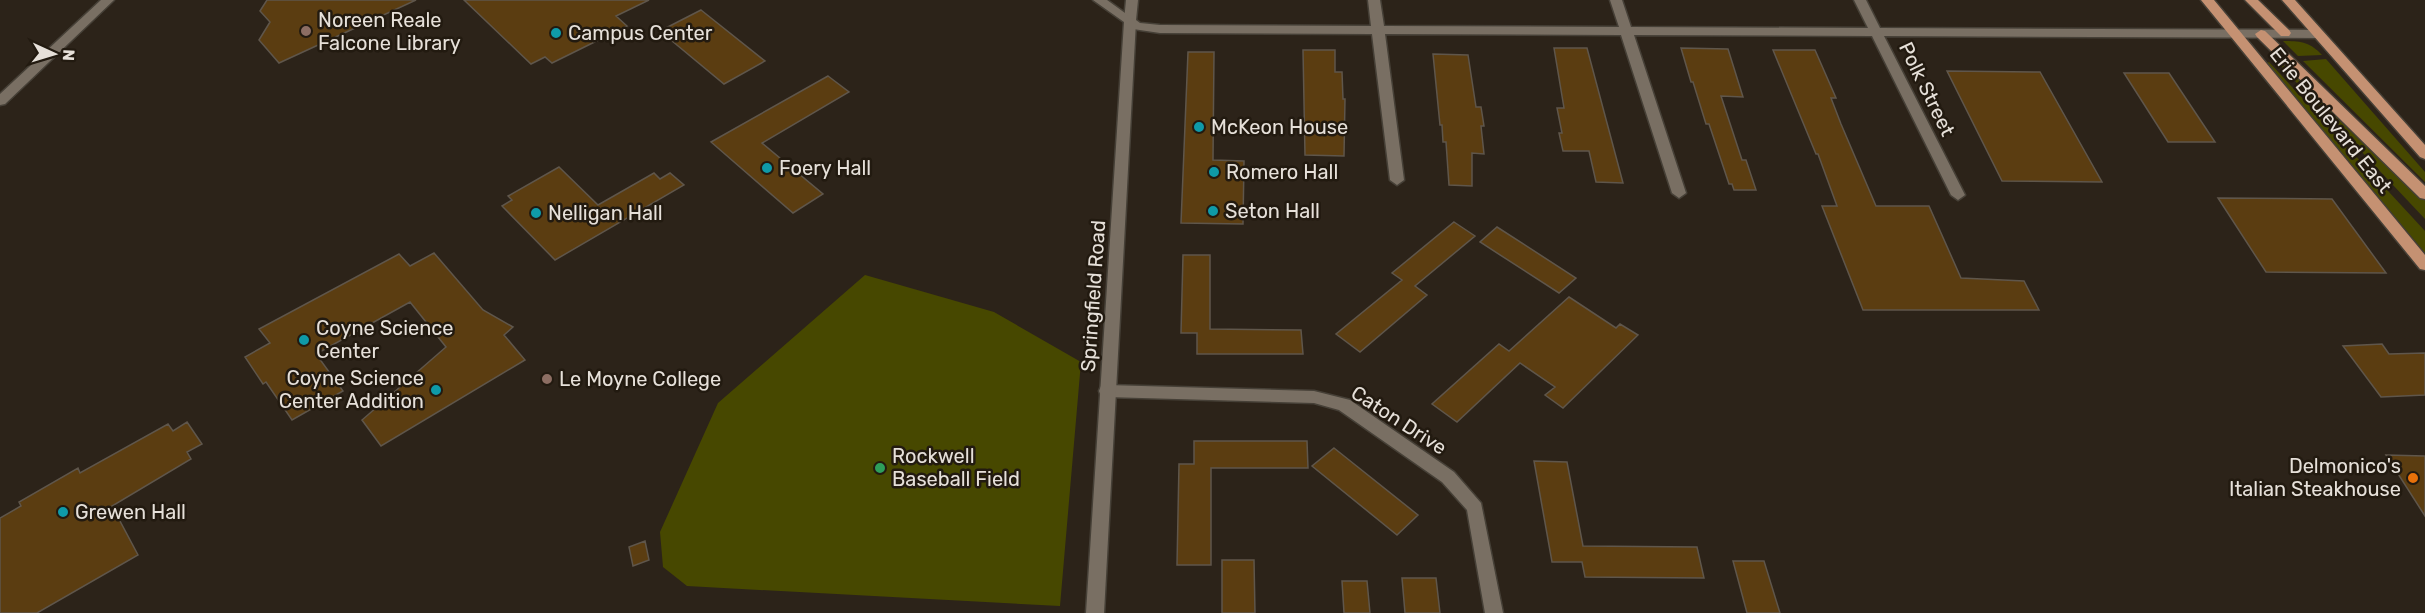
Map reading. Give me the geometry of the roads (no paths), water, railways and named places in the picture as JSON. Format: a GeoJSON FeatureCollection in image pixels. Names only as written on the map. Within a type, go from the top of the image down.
{"type":"FeatureCollection","features":[{"type":"Feature","properties":{"kind":"main road","name":"Erie Boulevard East"},"geometry":{"type":"LineString","coordinates":[[2207,0],[2425,265]]}},
{"type":"Feature","properties":{"kind":"main road"},"geometry":{"type":"LineString","coordinates":[[2251,0],[2285,33]]}},
{"type":"Feature","properties":{"kind":"main road"},"geometry":{"type":"LineString","coordinates":[[2288,0],[2425,154]]}},
{"type":"Feature","properties":{"kind":"main road"},"geometry":{"type":"LineString","coordinates":[[2261,34],[2425,194]]}},
{"type":"Feature","properties":{"kind":"street"},"geometry":{"type":"LineString","coordinates":[[0,101],[108,0]]}},
{"type":"Feature","properties":{"kind":"street"},"geometry":{"type":"LineString","coordinates":[[1099,0],[1137,26],[1160,29],[2319,34]]}},
{"type":"Feature","properties":{"kind":"street","name":"Springfield Road"},"geometry":{"type":"LineString","coordinates":[[1095,613],[1107,391],[1123,179],[1132,0]]}},
{"type":"Feature","properties":{"kind":"street"},"geometry":{"type":"LineString","coordinates":[[1374,0],[1396,180]]}},
{"type":"Feature","properties":{"kind":"street"},"geometry":{"type":"LineString","coordinates":[[1616,0],[1678,192]]}},
{"type":"Feature","properties":{"kind":"street","name":"Polk Street"},"geometry":{"type":"LineString","coordinates":[[1860,0],[1958,195]]}},
{"type":"Feature","properties":{"kind":"street","name":"Caton Drive"},"geometry":{"type":"LineString","coordinates":[[1107,391],[1314,397],[1344,405],[1448,477],[1475,508],[1494,613]]}},
{"type":"Feature","properties":{"kind":"place","name":"Noreen Reale Falcone Library"},"geometry":{"type":"Point","coordinates":[306,31]}},
{"type":"Feature","properties":{"kind":"place","name":"Campus Center"},"geometry":{"type":"Point","coordinates":[556,33]}},
{"type":"Feature","properties":{"kind":"place","name":"McKeon House"},"geometry":{"type":"Point","coordinates":[1199,127]}},
{"type":"Feature","properties":{"kind":"place","name":"Foery Hall"},"geometry":{"type":"Point","coordinates":[767,168]}},
{"type":"Feature","properties":{"kind":"place","name":"Romero Hall"},"geometry":{"type":"Point","coordinates":[1214,172]}},
{"type":"Feature","properties":{"kind":"place","name":"Seton Hall"},"geometry":{"type":"Point","coordinates":[1213,211]}},
{"type":"Feature","properties":{"kind":"place","name":"Nelligan Hall"},"geometry":{"type":"Point","coordinates":[536,213]}},
{"type":"Feature","properties":{"kind":"place","name":"Coyne Science Center"},"geometry":{"type":"Point","coordinates":[304,340]}},
{"type":"Feature","properties":{"kind":"place","name":"Le Moyne College"},"geometry":{"type":"Point","coordinates":[547,379]}},
{"type":"Feature","properties":{"kind":"place","name":"Coyne Science Center Addition"},"geometry":{"type":"Point","coordinates":[436,390]}},
{"type":"Feature","properties":{"kind":"place","name":"Rockwell Baseball Field"},"geometry":{"type":"Point","coordinates":[880,468]}},
{"type":"Feature","properties":{"kind":"place","name":"Delmonico's Italian Steakhouse"},"geometry":{"type":"Point","coordinates":[2413,478]}},
{"type":"Feature","properties":{"kind":"place","name":"Grewen Hall"},"geometry":{"type":"Point","coordinates":[63,512]}}]}
